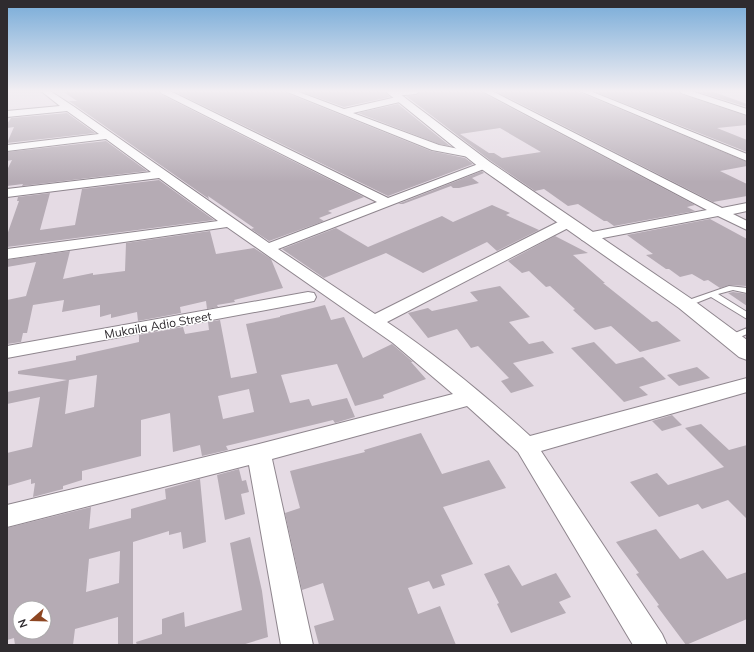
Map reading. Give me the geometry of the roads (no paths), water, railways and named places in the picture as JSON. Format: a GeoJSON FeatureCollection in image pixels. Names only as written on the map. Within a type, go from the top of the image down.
{"type":"FeatureCollection","features":[{"type":"Feature","properties":{"kind":"street"},"geometry":{"type":"LineString","coordinates":[[89,121],[230,223],[400,339],[497,418],[526,446],[651,645]]}},
{"type":"Feature","properties":{"kind":"street"},"geometry":{"type":"LineString","coordinates":[[225,121],[387,202]]}},
{"type":"Feature","properties":{"kind":"street"},"geometry":{"type":"LineString","coordinates":[[367,121],[436,148],[480,160]]}},
{"type":"Feature","properties":{"kind":"street"},"geometry":{"type":"LineString","coordinates":[[430,121],[480,160],[567,223],[686,304],[747,352]]}},
{"type":"Feature","properties":{"kind":"street"},"geometry":{"type":"LineString","coordinates":[[544,121],[747,226]]}},
{"type":"Feature","properties":{"kind":"street"},"geometry":{"type":"LineString","coordinates":[[658,121],[747,158]]}},
{"type":"Feature","properties":{"kind":"street"},"geometry":{"type":"LineString","coordinates":[[7,148],[109,136]]}},
{"type":"Feature","properties":{"kind":"street"},"geometry":{"type":"LineString","coordinates":[[268,248],[387,202],[480,160]]}},
{"type":"Feature","properties":{"kind":"street"},"geometry":{"type":"LineString","coordinates":[[7,193],[163,174]]}},
{"type":"Feature","properties":{"kind":"street"},"geometry":{"type":"LineString","coordinates":[[587,237],[747,207]]}},
{"type":"Feature","properties":{"kind":"street"},"geometry":{"type":"LineString","coordinates":[[7,254],[230,223]]}},
{"type":"Feature","properties":{"kind":"street"},"geometry":{"type":"LineString","coordinates":[[374,321],[567,223]]}},
{"type":"Feature","properties":{"kind":"street","name":"Mukaila Adio Street"},"geometry":{"type":"LineString","coordinates":[[7,352],[308,297]]}},
{"type":"Feature","properties":{"kind":"street"},"geometry":{"type":"LineString","coordinates":[[526,446],[747,385]]}},
{"type":"Feature","properties":{"kind":"street"},"geometry":{"type":"LineString","coordinates":[[7,516],[259,453],[472,397]]}},
{"type":"Feature","properties":{"kind":"street"},"geometry":{"type":"LineString","coordinates":[[259,453],[297,645]]}},
{"type":"Feature","properties":{"kind":"lane"},"geometry":{"type":"LineString","coordinates":[[686,304],[730,287],[736,287],[747,291]]}},
{"type":"Feature","properties":{"kind":"lane"},"geometry":{"type":"LineString","coordinates":[[712,294],[747,316]]}},
{"type":"Feature","properties":{"kind":"lane"},"geometry":{"type":"LineString","coordinates":[[731,338],[747,331]]}}]}
